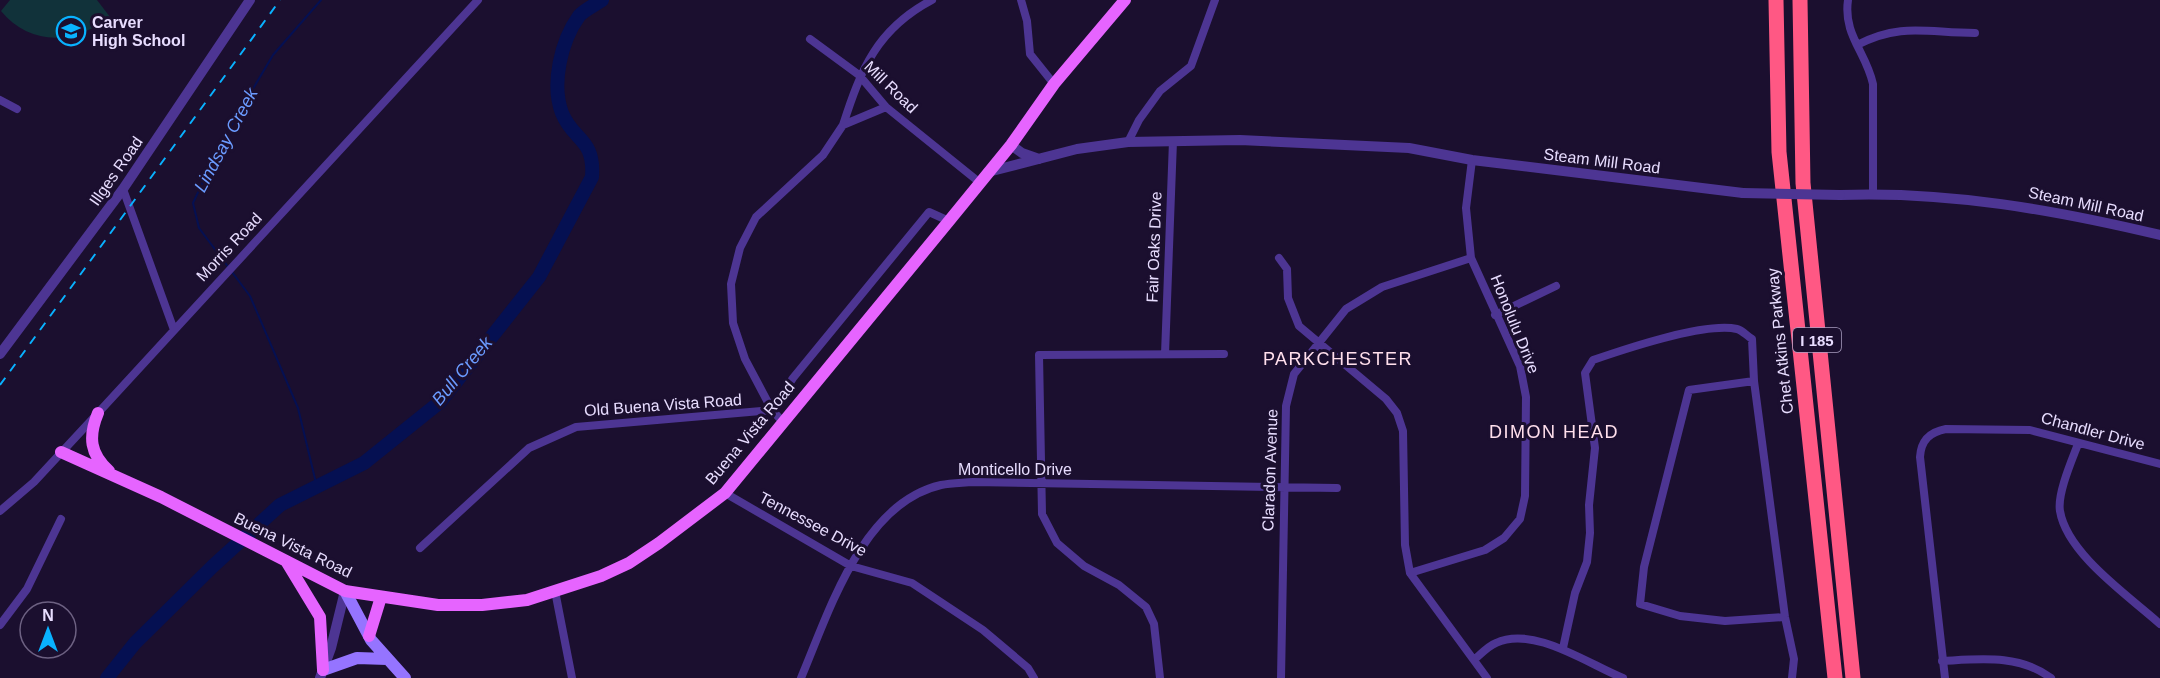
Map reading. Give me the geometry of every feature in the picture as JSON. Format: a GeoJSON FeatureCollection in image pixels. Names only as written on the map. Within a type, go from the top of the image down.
{"type":"FeatureCollection","features":[{"type":"Feature","properties":{"kind":"highway","name":"Chet Atkins Parkway"},"geometry":{"type":"LineString","coordinates":[[1776,0],[1779,152],[1835,678]]}},
{"type":"Feature","properties":{"kind":"highway","name":"I 185"},"geometry":{"type":"LineString","coordinates":[[1800,0],[1803,183],[1853,678]]}},
{"type":"Feature","properties":{"kind":"main road","name":"Buena Vista Road"},"geometry":{"type":"LineString","coordinates":[[61,452],[117,477],[345,591],[440,606],[482,605],[526,600],[601,576],[629,563],[725,493],[1011,145],[1054,84],[1125,0]]}},
{"type":"Feature","properties":{"kind":"main road"},"geometry":{"type":"LineString","coordinates":[[98,413],[91,433],[92,447],[101,463],[117,477]]}},
{"type":"Feature","properties":{"kind":"main road"},"geometry":{"type":"LineString","coordinates":[[285,560],[320,617],[321,674],[357,658],[387,659]]}},
{"type":"Feature","properties":{"kind":"main road"},"geometry":{"type":"LineString","coordinates":[[345,591],[369,636],[405,678]]}},
{"type":"Feature","properties":{"kind":"main road"},"geometry":{"type":"LineString","coordinates":[[369,636],[381,597]]}},
{"type":"Feature","properties":{"kind":"street","name":"Illges Road"},"geometry":{"type":"LineString","coordinates":[[0,354],[123,189],[250,0]]}},
{"type":"Feature","properties":{"kind":"street","name":"Morris Road"},"geometry":{"type":"LineString","coordinates":[[0,511],[21,494],[98,413],[478,0]]}},
{"type":"Feature","properties":{"kind":"street"},"geometry":{"type":"LineString","coordinates":[[782,421],[772,410],[745,359],[733,324],[730,284],[740,248],[756,217],[823,155],[843,125],[859,75],[882,38],[900,21],[932,0]]}},
{"type":"Feature","properties":{"kind":"street"},"geometry":{"type":"LineString","coordinates":[[1021,0],[1027,21],[1030,54],[1054,84]]}},
{"type":"Feature","properties":{"kind":"street"},"geometry":{"type":"LineString","coordinates":[[1128,142],[1139,120],[1160,91],[1191,66],[1215,0]]}},
{"type":"Feature","properties":{"kind":"street"},"geometry":{"type":"LineString","coordinates":[[1848,0],[1846,18],[1870,71],[1873,84],[1873,194]]}},
{"type":"Feature","properties":{"kind":"street"},"geometry":{"type":"LineString","coordinates":[[1857,45],[1879,33],[1895,30],[1975,33]]}},
{"type":"Feature","properties":{"kind":"street","name":"Mill Road"},"geometry":{"type":"LineString","coordinates":[[810,39],[859,75],[886,107],[979,182]]}},
{"type":"Feature","properties":{"kind":"street"},"geometry":{"type":"LineString","coordinates":[[0,100],[17,109]]}},
{"type":"Feature","properties":{"kind":"street"},"geometry":{"type":"LineString","coordinates":[[843,125],[886,107]]}},
{"type":"Feature","properties":{"kind":"street","name":"Steam Mill Road"},"geometry":{"type":"LineString","coordinates":[[988,172],[1077,149],[1128,142],[1240,140],[1409,148],[1472,160],[1743,193],[1873,194],[1990,201],[2160,235]]}},
{"type":"Feature","properties":{"kind":"street","name":"Fair Oaks Drive"},"geometry":{"type":"LineString","coordinates":[[1165,354],[1173,141]]}},
{"type":"Feature","properties":{"kind":"street"},"geometry":{"type":"LineString","coordinates":[[1011,145],[1022,153],[1040,159]]}},
{"type":"Feature","properties":{"kind":"street","name":"Honolulu Drive"},"geometry":{"type":"LineString","coordinates":[[1410,573],[1485,550],[1504,538],[1520,519],[1525,496],[1526,397],[1520,366],[1471,258],[1466,208],[1472,160]]}},
{"type":"Feature","properties":{"kind":"street"},"geometry":{"type":"LineString","coordinates":[[123,189],[174,330]]}},
{"type":"Feature","properties":{"kind":"street"},"geometry":{"type":"LineString","coordinates":[[772,410],[793,378],[929,212],[949,221]]}},
{"type":"Feature","properties":{"kind":"street"},"geometry":{"type":"LineString","coordinates":[[1279,258],[1287,269],[1288,298],[1299,326],[1386,399],[1396,413],[1403,431],[1405,545],[1410,573],[1487,678]]}},
{"type":"Feature","properties":{"kind":"street","name":"Claradon Avenue"},"geometry":{"type":"LineString","coordinates":[[1281,678],[1286,406],[1294,374],[1346,309],[1382,287],[1471,258]]}},
{"type":"Feature","properties":{"kind":"street"},"geometry":{"type":"LineString","coordinates":[[1495,315],[1556,286]]}},
{"type":"Feature","properties":{"kind":"street"},"geometry":{"type":"LineString","coordinates":[[1563,648],[1575,593],[1587,562],[1590,533],[1589,505],[1595,448],[1585,373],[1588,366],[1593,360],[1645,342],[1721,328],[1739,329],[1752,339],[1754,381],[1785,617],[1794,659],[1792,678]]}},
{"type":"Feature","properties":{"kind":"street"},"geometry":{"type":"LineString","coordinates":[[1160,678],[1154,624],[1146,607],[1119,585],[1084,566],[1057,543],[1041,514],[1039,355],[1224,354]]}},
{"type":"Feature","properties":{"kind":"street"},"geometry":{"type":"LineString","coordinates":[[1754,381],[1689,390],[1644,567],[1640,604],[1680,616],[1725,621],[1785,617]]}},
{"type":"Feature","properties":{"kind":"street","name":"Old Buena Vista Road"},"geometry":{"type":"LineString","coordinates":[[420,549],[529,448],[576,427],[772,410]]}},
{"type":"Feature","properties":{"kind":"street","name":"Chandler Drive"},"geometry":{"type":"LineString","coordinates":[[1945,678],[1927,522],[1921,446],[1935,431],[1973,428],[2030,430],[2160,464]]}},
{"type":"Feature","properties":{"kind":"street"},"geometry":{"type":"LineString","coordinates":[[2078,444],[2060,509],[2066,530],[2096,567],[2160,624]]}},
{"type":"Feature","properties":{"kind":"street","name":"Monticello Drive"},"geometry":{"type":"LineString","coordinates":[[801,678],[851,566],[882,519],[918,493],[941,485],[973,482],[1337,488]]}},
{"type":"Feature","properties":{"kind":"street","name":"Tennessee Drive"},"geometry":{"type":"LineString","coordinates":[[725,493],[851,566],[912,583],[983,630],[1028,668],[1034,678]]}},
{"type":"Feature","properties":{"kind":"street"},"geometry":{"type":"LineString","coordinates":[[0,625],[27,589],[61,519]]}},
{"type":"Feature","properties":{"kind":"street"},"geometry":{"type":"LineString","coordinates":[[321,674],[345,591]]}},
{"type":"Feature","properties":{"kind":"street"},"geometry":{"type":"LineString","coordinates":[[555,591],[572,678]]}},
{"type":"Feature","properties":{"kind":"street"},"geometry":{"type":"LineString","coordinates":[[1474,660],[1496,643],[1520,637],[1563,648],[1592,666],[1623,678]]}},
{"type":"Feature","properties":{"kind":"street"},"geometry":{"type":"LineString","coordinates":[[1942,661],[1995,658],[2038,669],[2051,678]]}},
{"type":"Feature","properties":{"kind":"green space"},"geometry":{"type":"Polygon","coordinates":[[[10,0],[97,0],[110,17],[82,33],[54,38],[39,36],[13,23],[1,11],[10,0]]]}},
{"type":"Feature","properties":{"kind":"waterway","name":"Lindsay Creek"},"geometry":{"type":"LineString","coordinates":[[317,487],[298,408],[250,296],[199,228],[193,203],[222,141],[273,55],[321,0]]}},
{"type":"Feature","properties":{"kind":"waterway","name":"Bull Creek"},"geometry":{"type":"LineString","coordinates":[[107,678],[135,643],[213,566],[280,505],[364,463],[440,402],[539,277],[592,177],[590,154],[562,113],[557,89],[563,50],[573,26],[581,14],[602,0]]}},
{"type":"Feature","properties":{"kind":"railway"},"geometry":{"type":"LineString","coordinates":[[0,385],[280,0]]}},
{"type":"Feature","properties":{"kind":"place","name":"Carver High School"},"geometry":{"type":"Point","coordinates":[71,31]}},
{"type":"Feature","properties":{"kind":"district","name":"PARKCHESTER"},"geometry":{"type":"Point","coordinates":[1338,359]}},
{"type":"Feature","properties":{"kind":"district","name":"DIMON HEAD"},"geometry":{"type":"Point","coordinates":[1554,432]}}]}
